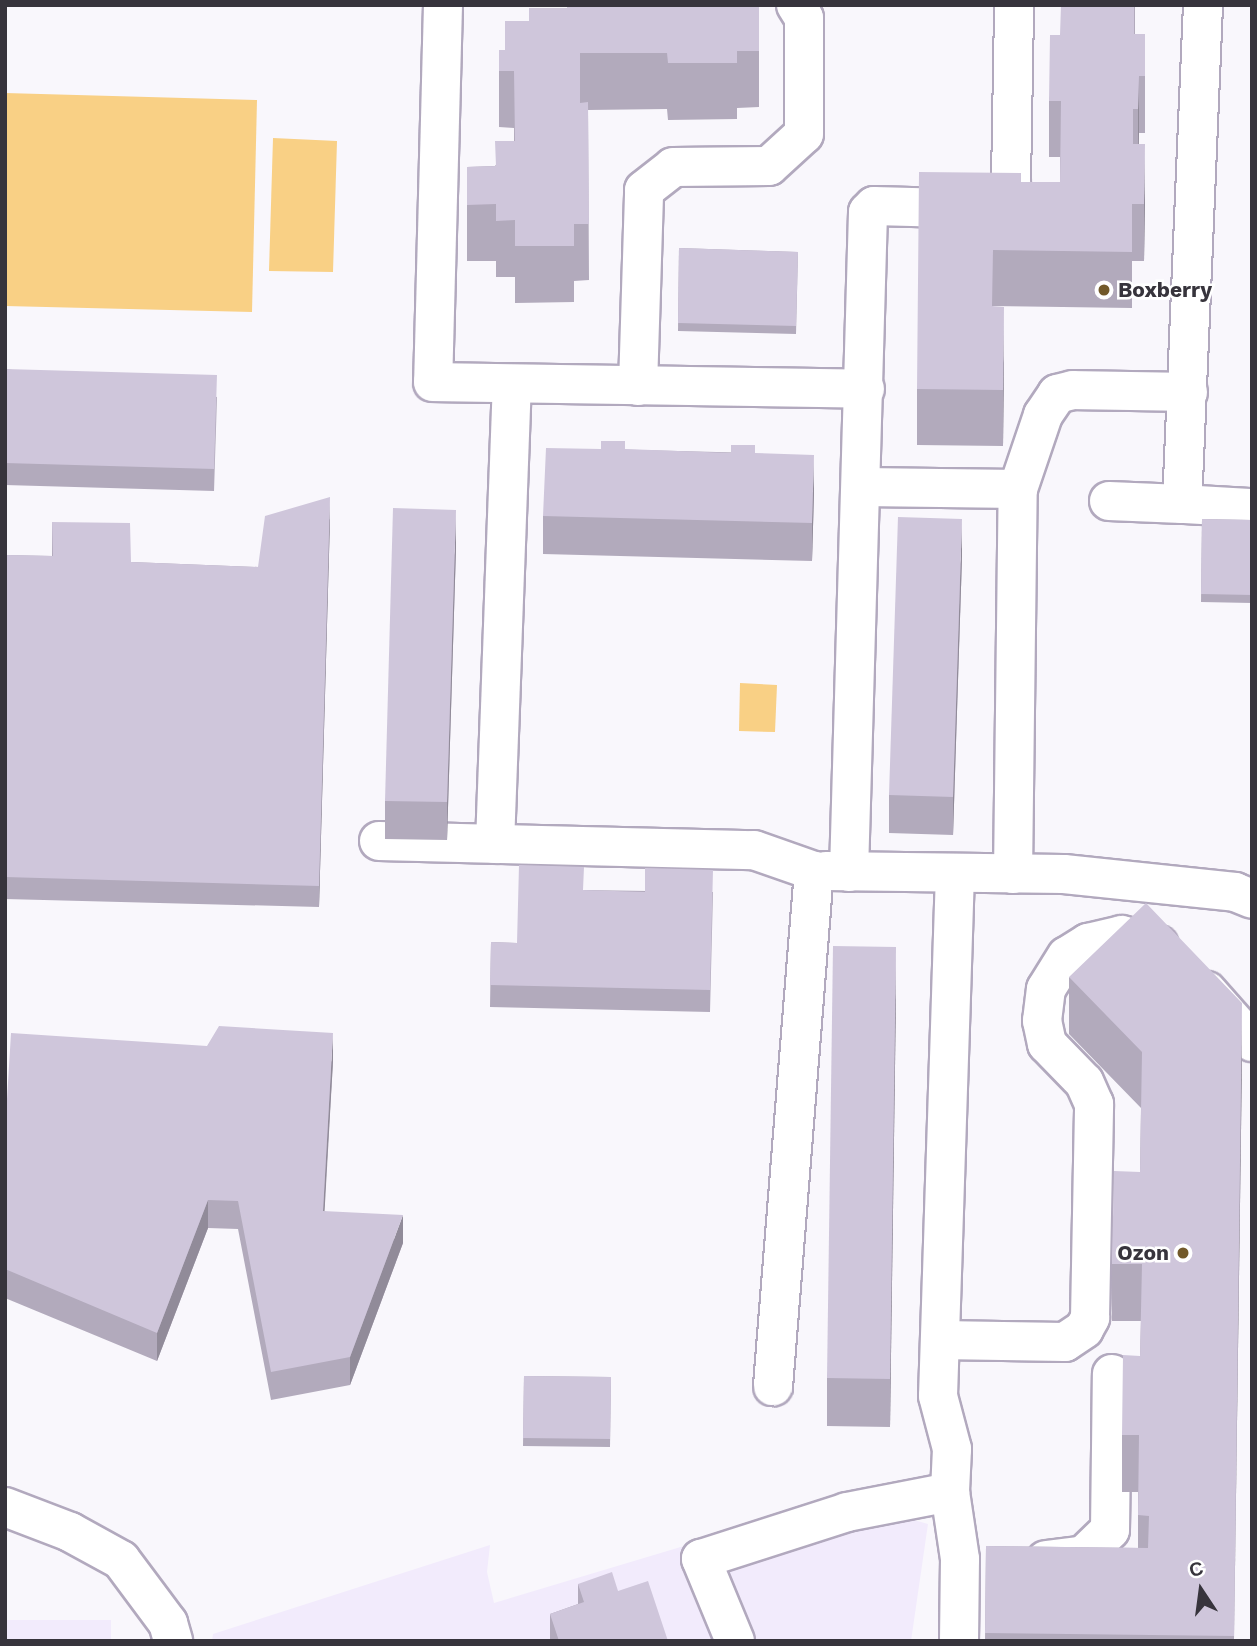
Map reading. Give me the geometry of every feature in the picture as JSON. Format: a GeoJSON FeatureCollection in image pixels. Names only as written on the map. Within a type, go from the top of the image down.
{"type":"FeatureCollection","features":[{"type":"Feature","properties":{"kind":"street"},"geometry":{"type":"LineString","coordinates":[[443,5],[433,382],[865,389]]}},
{"type":"Feature","properties":{"kind":"street"},"geometry":{"type":"LineString","coordinates":[[638,386],[644,190],[673,166],[769,166],[804,134],[804,18],[796,5]]}},
{"type":"Feature","properties":{"kind":"street"},"geometry":{"type":"LineString","coordinates":[[774,1386],[832,871],[863,487],[870,209],[987,209],[1006,196],[1011,182],[1014,5]]}},
{"type":"Feature","properties":{"kind":"street"},"geometry":{"type":"LineString","coordinates":[[1182,504],[1203,5]]}},
{"type":"Feature","properties":{"kind":"street"},"geometry":{"type":"LineString","coordinates":[[495,844],[512,384]]}},
{"type":"Feature","properties":{"kind":"street"},"geometry":{"type":"LineString","coordinates":[[1013,874],[1018,489],[1047,403],[1057,394],[1188,392]]}},
{"type":"Feature","properties":{"kind":"street"},"geometry":{"type":"LineString","coordinates":[[863,487],[1018,489]]}},
{"type":"Feature","properties":{"kind":"street"},"geometry":{"type":"LineString","coordinates":[[1109,501],[1252,508]]}},
{"type":"Feature","properties":{"kind":"street"},"geometry":{"type":"LineString","coordinates":[[379,841],[754,850],[832,871],[1064,874],[1235,892],[1252,899]]}},
{"type":"Feature","properties":{"kind":"street"},"geometry":{"type":"LineString","coordinates":[[955,873],[938,1396],[952,1449],[950,1492],[960,1559],[959,1641]]}},
{"type":"Feature","properties":{"kind":"street"},"geometry":{"type":"LineString","coordinates":[[940,1340],[1065,1342],[1076,1336],[1090,1318],[1094,1104],[1084,1082],[1047,1044],[1042,1021],[1046,989],[1067,956],[1088,943],[1122,936],[1143,938],[1166,949],[1252,1042]]}},
{"type":"Feature","properties":{"kind":"street"},"geometry":{"type":"LineString","coordinates":[[960,1559],[1067,1560],[1098,1546],[1110,1530],[1112,1374]]}},
{"type":"Feature","properties":{"kind":"street"},"geometry":{"type":"LineString","coordinates":[[735,1641],[701,1559],[847,1512],[950,1492]]}},
{"type":"Feature","properties":{"kind":"street"},"geometry":{"type":"LineString","coordinates":[[5,1507],[70,1532],[121,1560],[168,1622],[173,1641]]}},
{"type":"Feature","properties":{"kind":"shaded area"},"geometry":{"type":"Polygon","coordinates":[[[5,93],[257,100],[252,312],[5,306],[5,93]]]}},
{"type":"Feature","properties":{"kind":"shaded area"},"geometry":{"type":"Polygon","coordinates":[[[273,138],[337,141],[333,272],[269,271],[273,138]]]}},
{"type":"Feature","properties":{"kind":"shaded area"},"geometry":{"type":"Polygon","coordinates":[[[740,683],[777,685],[775,732],[739,731],[740,683]]]}},
{"type":"Feature","properties":{"kind":"shaded area"},"geometry":{"type":"Polygon","coordinates":[[[794,1513],[889,1513],[928,1524],[911,1641],[212,1641],[213,1634],[490,1545],[487,1572],[494,1603],[794,1513]]]}},
{"type":"Feature","properties":{"kind":"shaded area"},"geometry":{"type":"Polygon","coordinates":[[[5,1620],[111,1620],[111,1641],[5,1641],[5,1620]]]}},
{"type":"Feature","properties":{"kind":"building"},"geometry":{"type":"Polygon","coordinates":[[[567,5],[759,5],[759,51],[737,51],[737,63],[668,63],[667,53],[580,53],[580,103],[588,102],[589,224],[574,224],[574,246],[515,246],[515,220],[496,221],[496,204],[467,205],[467,167],[496,166],[495,141],[515,141],[514,71],[499,71],[499,50],[505,50],[505,21],[529,21],[529,8],[567,8],[567,5]]]}},
{"type":"Feature","properties":{"kind":"building"},"geometry":{"type":"Polygon","coordinates":[[[1061,5],[1134,5],[1134,34],[1145,34],[1145,76],[1139,76],[1138,109],[1133,109],[1133,144],[1145,144],[1144,204],[1132,204],[1132,252],[993,250],[992,306],[1004,307],[1003,390],[917,389],[919,172],[1021,173],[1021,182],[1060,182],[1061,101],[1049,101],[1050,35],[1060,35],[1061,5]]]}},
{"type":"Feature","properties":{"kind":"building"},"geometry":{"type":"Polygon","coordinates":[[[679,248],[798,252],[796,326],[678,323],[679,248]]]}},
{"type":"Feature","properties":{"kind":"building"},"geometry":{"type":"Polygon","coordinates":[[[5,369],[217,375],[214,469],[5,463],[5,369]]]}},
{"type":"Feature","properties":{"kind":"building"},"geometry":{"type":"Polygon","coordinates":[[[601,441],[625,441],[625,449],[731,453],[731,445],[755,445],[755,453],[814,455],[812,523],[543,516],[546,448],[601,449],[601,441]]]}},
{"type":"Feature","properties":{"kind":"building"},"geometry":{"type":"Polygon","coordinates":[[[330,497],[319,886],[5,877],[5,555],[53,556],[52,522],[130,523],[131,562],[258,567],[265,516],[330,497]]]}},
{"type":"Feature","properties":{"kind":"building"},"geometry":{"type":"Polygon","coordinates":[[[393,508],[456,510],[447,802],[385,801],[393,508]]]}},
{"type":"Feature","properties":{"kind":"building"},"geometry":{"type":"Polygon","coordinates":[[[898,517],[962,519],[953,797],[889,795],[898,517]]]}},
{"type":"Feature","properties":{"kind":"building"},"geometry":{"type":"Polygon","coordinates":[[[1202,519],[1252,520],[1252,595],[1201,594],[1202,519]]]}},
{"type":"Feature","properties":{"kind":"building"},"geometry":{"type":"Polygon","coordinates":[[[519,865],[584,867],[583,890],[645,892],[645,868],[713,870],[710,990],[490,985],[491,942],[517,943],[519,865]]]}},
{"type":"Feature","properties":{"kind":"building"},"geometry":{"type":"Polygon","coordinates":[[[1146,903],[1242,1003],[1234,1636],[985,1633],[986,1546],[1148,1548],[1149,1516],[1138,1515],[1139,1435],[1122,1435],[1123,1355],[1140,1356],[1142,1264],[1112,1264],[1114,1171],[1140,1172],[1142,1052],[1069,977],[1146,903]]]}},
{"type":"Feature","properties":{"kind":"building"},"geometry":{"type":"Polygon","coordinates":[[[833,946],[896,947],[890,1379],[827,1378],[833,946]]]}},
{"type":"Feature","properties":{"kind":"building"},"geometry":{"type":"Polygon","coordinates":[[[219,1026],[333,1033],[323,1211],[403,1215],[350,1357],[271,1372],[238,1201],[208,1200],[157,1333],[5,1269],[5,1132],[11,1033],[207,1046],[219,1026]]]}},
{"type":"Feature","properties":{"kind":"building"},"geometry":{"type":"Polygon","coordinates":[[[524,1376],[611,1377],[610,1439],[523,1438],[524,1376]]]}},
{"type":"Feature","properties":{"kind":"building"},"geometry":{"type":"Polygon","coordinates":[[[612,1572],[618,1591],[648,1581],[668,1641],[559,1641],[550,1614],[584,1602],[578,1584],[612,1572]]]}},
{"type":"Feature","properties":{"kind":"place","name":"Boxberry"},"geometry":{"type":"Point","coordinates":[1104,290]}},
{"type":"Feature","properties":{"kind":"place","name":"Ozon"},"geometry":{"type":"Point","coordinates":[1183,1253]}}]}
